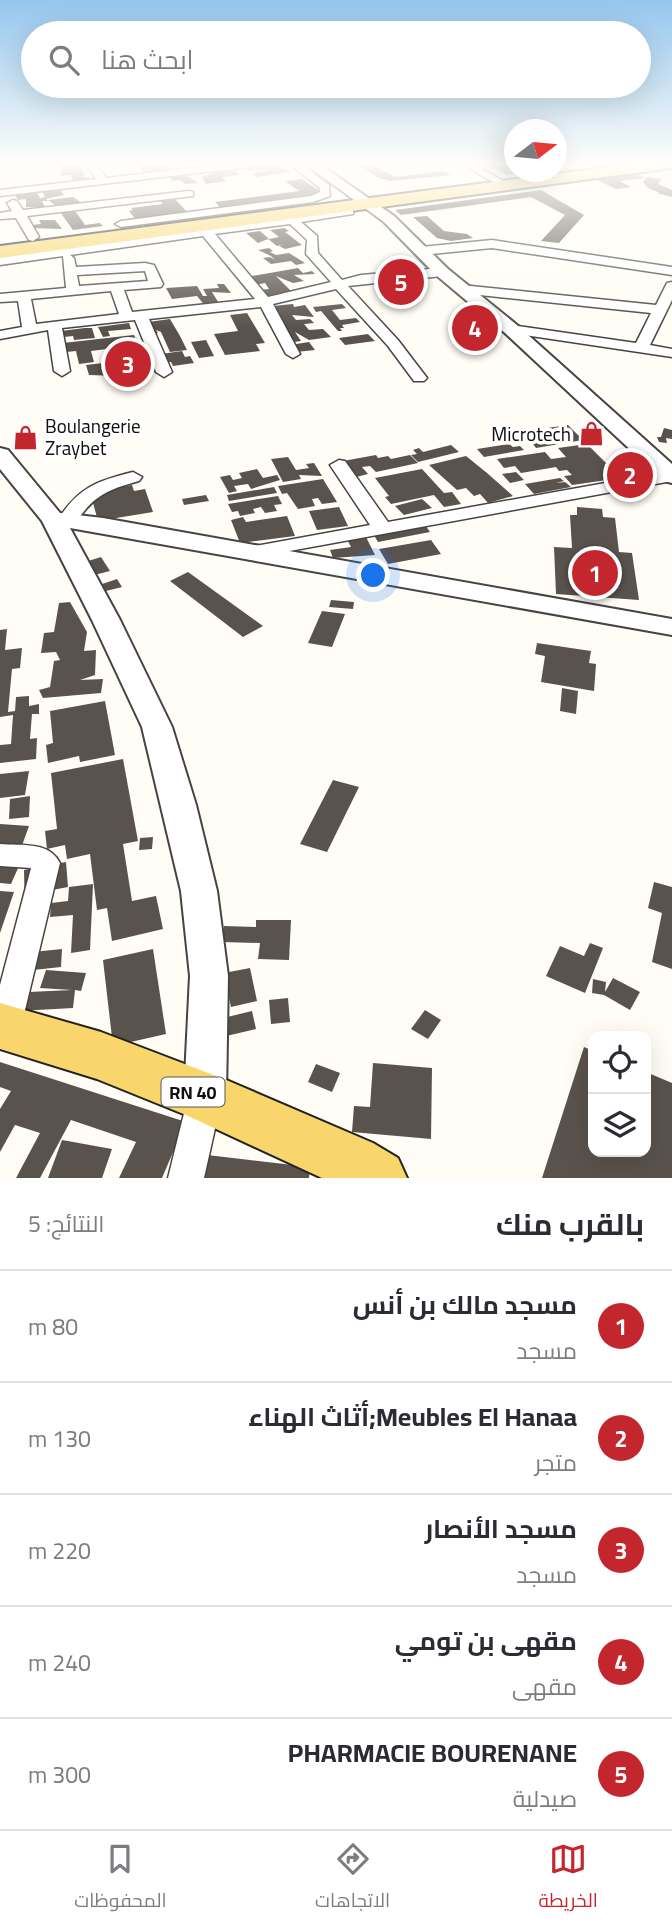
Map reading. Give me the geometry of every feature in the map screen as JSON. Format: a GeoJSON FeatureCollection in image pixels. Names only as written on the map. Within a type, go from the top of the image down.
{"type":"FeatureCollection","features":[{"type":"Feature","properties":{"kind":"main road"},"geometry":{"type":"LineString","coordinates":[[0,250],[123,228],[243,218]]}},
{"type":"Feature","properties":{"kind":"main road"},"geometry":{"type":"LineString","coordinates":[[0,250],[245,218]]}},
{"type":"Feature","properties":{"kind":"main road","name":"RN 40"},"geometry":{"type":"LineString","coordinates":[[3,1026],[101,1056],[205,1097],[353,1163],[378,1178]]}},
{"type":"Feature","properties":{"kind":"street"},"geometry":{"type":"LineString","coordinates":[[22,218],[33,237]]}},
{"type":"Feature","properties":{"kind":"street"},"geometry":{"type":"LineString","coordinates":[[114,218],[123,228]]}},
{"type":"Feature","properties":{"kind":"street"},"geometry":{"type":"LineString","coordinates":[[208,218],[265,302],[293,355]]}},
{"type":"Feature","properties":{"kind":"street"},"geometry":{"type":"LineString","coordinates":[[0,261],[66,252],[229,218]]}},
{"type":"Feature","properties":{"kind":"street"},"geometry":{"type":"LineString","coordinates":[[211,222],[294,222],[308,218]]}},
{"type":"Feature","properties":{"kind":"street"},"geometry":{"type":"LineString","coordinates":[[378,218],[511,329],[672,476]]}},
{"type":"Feature","properties":{"kind":"street"},"geometry":{"type":"LineString","coordinates":[[294,222],[313,239],[312,253],[419,378]]}},
{"type":"Feature","properties":{"kind":"street"},"geometry":{"type":"LineString","coordinates":[[421,251],[492,244],[672,271]]}},
{"type":"Feature","properties":{"kind":"street"},"geometry":{"type":"LineString","coordinates":[[66,252],[73,291]]}},
{"type":"Feature","properties":{"kind":"street"},"geometry":{"type":"LineString","coordinates":[[0,298],[156,284],[150,268],[145,267],[71,271]]}},
{"type":"Feature","properties":{"kind":"street"},"geometry":{"type":"LineString","coordinates":[[0,335],[54,325],[265,302],[340,284],[442,272]]}},
{"type":"Feature","properties":{"kind":"street"},"geometry":{"type":"LineString","coordinates":[[144,285],[160,313]]}},
{"type":"Feature","properties":{"kind":"street"},"geometry":{"type":"LineString","coordinates":[[641,348],[672,286]]}},
{"type":"Feature","properties":{"kind":"street"},"geometry":{"type":"LineString","coordinates":[[116,287],[164,372]]}},
{"type":"Feature","properties":{"kind":"street"},"geometry":{"type":"LineString","coordinates":[[461,289],[661,310]]}},
{"type":"Feature","properties":{"kind":"street"},"geometry":{"type":"LineString","coordinates":[[24,296],[30,331]]}},
{"type":"Feature","properties":{"kind":"street"},"geometry":{"type":"LineString","coordinates":[[54,325],[62,371]]}},
{"type":"Feature","properties":{"kind":"street"},"geometry":{"type":"LineString","coordinates":[[511,329],[672,353]]}},
{"type":"Feature","properties":{"kind":"street"},"geometry":{"type":"LineString","coordinates":[[0,455],[60,520],[157,727],[179,804],[199,891],[209,976],[205,1097],[186,1178]]}},
{"type":"Feature","properties":{"kind":"street"},"geometry":{"type":"LineString","coordinates":[[339,465],[383,529]]}},
{"type":"Feature","properties":{"kind":"street"},"geometry":{"type":"LineString","coordinates":[[251,552],[672,476]]}},
{"type":"Feature","properties":{"kind":"street"},"geometry":{"type":"LineString","coordinates":[[60,520],[85,494],[133,477]]}},
{"type":"Feature","properties":{"kind":"street"},"geometry":{"type":"LineString","coordinates":[[60,520],[672,627]]}},
{"type":"Feature","properties":{"kind":"street"},"geometry":{"type":"LineString","coordinates":[[0,855],[42,858],[46,863],[3,1026]]}},
{"type":"Feature","properties":{"kind":"building"},"geometry":{"type":"Polygon","coordinates":[[[64,218],[80,218],[85,225],[100,223],[103,226],[73,230],[64,218]]]}},
{"type":"Feature","properties":{"kind":"building"},"geometry":{"type":"Polygon","coordinates":[[[135,218],[159,218],[137,221],[135,218]]]}},
{"type":"Feature","properties":{"kind":"building"},"geometry":{"type":"Polygon","coordinates":[[[414,218],[429,218],[444,231],[467,234],[473,238],[451,241],[437,238],[414,218]]]}},
{"type":"Feature","properties":{"kind":"building"},"geometry":{"type":"Polygon","coordinates":[[[562,218],[581,218],[559,243],[541,241],[562,218]]]}},
{"type":"Feature","properties":{"kind":"building"},"geometry":{"type":"Polygon","coordinates":[[[39,220],[55,220],[62,229],[32,228],[31,225],[41,224],[39,220]]]}},
{"type":"Feature","properties":{"kind":"building"},"geometry":{"type":"Polygon","coordinates":[[[284,228],[289,231],[285,232],[302,245],[285,249],[279,246],[285,244],[277,246],[268,239],[258,243],[246,233],[260,231],[269,239],[279,237],[270,230],[284,228]]]}},
{"type":"Feature","properties":{"kind":"building"},"geometry":{"type":"Polygon","coordinates":[[[269,248],[273,251],[270,252],[276,255],[289,253],[305,263],[296,265],[291,261],[271,264],[263,258],[270,257],[275,260],[271,256],[258,250],[269,248]]]}},
{"type":"Feature","properties":{"kind":"building"},"geometry":{"type":"Polygon","coordinates":[[[298,268],[303,273],[312,271],[315,274],[294,275],[304,281],[293,283],[276,276],[293,293],[265,297],[259,290],[269,289],[265,283],[255,285],[241,278],[298,268]]]}},
{"type":"Feature","properties":{"kind":"building"},"geometry":{"type":"Polygon","coordinates":[[[217,284],[224,284],[231,293],[212,292],[220,305],[206,307],[197,296],[172,299],[166,288],[197,286],[203,296],[207,296],[203,289],[219,288],[217,284]]]}},
{"type":"Feature","properties":{"kind":"building"},"geometry":{"type":"Polygon","coordinates":[[[293,304],[294,307],[305,305],[314,317],[292,315],[296,320],[310,319],[314,323],[304,324],[309,330],[323,329],[331,337],[309,340],[295,332],[301,341],[294,342],[276,317],[266,318],[263,314],[266,314],[263,307],[293,304]]]}},
{"type":"Feature","properties":{"kind":"building"},"geometry":{"type":"Polygon","coordinates":[[[342,304],[346,308],[332,310],[340,320],[356,318],[360,322],[342,325],[342,331],[338,331],[321,311],[316,312],[313,307],[342,304]]]}},
{"type":"Feature","properties":{"kind":"building"},"geometry":{"type":"Polygon","coordinates":[[[247,313],[265,343],[256,344],[260,351],[225,355],[214,334],[238,331],[230,315],[247,313]]]}},
{"type":"Feature","properties":{"kind":"building"},"geometry":{"type":"Polygon","coordinates":[[[170,319],[187,350],[170,352],[161,332],[156,330],[158,333],[145,334],[141,323],[170,319]]]}},
{"type":"Feature","properties":{"kind":"building"},"geometry":{"type":"Polygon","coordinates":[[[129,323],[131,329],[108,331],[110,336],[103,337],[98,327],[129,323]]]}},
{"type":"Feature","properties":{"kind":"building"},"geometry":{"type":"Polygon","coordinates":[[[92,328],[95,338],[55,338],[53,332],[92,328]]]}},
{"type":"Feature","properties":{"kind":"building"},"geometry":{"type":"Polygon","coordinates":[[[368,334],[375,341],[345,345],[339,338],[368,334]]]}},
{"type":"Feature","properties":{"kind":"building"},"geometry":{"type":"Polygon","coordinates":[[[134,335],[139,347],[122,349],[123,353],[152,350],[160,371],[120,376],[89,375],[86,365],[112,362],[107,349],[91,351],[94,362],[79,364],[76,351],[66,352],[54,344],[134,335]]]}},
{"type":"Feature","properties":{"kind":"building"},"geometry":{"type":"Polygon","coordinates":[[[206,340],[214,356],[199,358],[191,342],[206,340]]]}},
{"type":"Feature","properties":{"kind":"building"},"geometry":{"type":"Polygon","coordinates":[[[309,342],[315,350],[296,352],[290,345],[309,342]]]}},
{"type":"Feature","properties":{"kind":"building"},"geometry":{"type":"Polygon","coordinates":[[[182,351],[185,357],[190,356],[194,363],[173,366],[171,362],[165,362],[161,354],[182,351]]]}},
{"type":"Feature","properties":{"kind":"building"},"geometry":{"type":"Polygon","coordinates":[[[568,425],[583,440],[536,448],[530,440],[534,440],[526,431],[568,425]]]}},
{"type":"Feature","properties":{"kind":"building"},"geometry":{"type":"Polygon","coordinates":[[[664,428],[672,430],[672,439],[666,438],[667,443],[659,442],[657,437],[661,437],[664,428]]]}},
{"type":"Feature","properties":{"kind":"building"},"geometry":{"type":"Polygon","coordinates":[[[509,444],[513,447],[520,446],[524,450],[484,457],[477,449],[509,444]]]}},
{"type":"Feature","properties":{"kind":"building"},"geometry":{"type":"Polygon","coordinates":[[[587,444],[621,478],[572,485],[564,476],[572,475],[567,470],[559,471],[556,467],[521,473],[515,466],[504,468],[497,459],[545,452],[551,459],[566,457],[558,448],[587,444]]]}},
{"type":"Feature","properties":{"kind":"building"},"geometry":{"type":"Polygon","coordinates":[[[451,445],[459,452],[418,462],[411,455],[417,454],[413,450],[419,448],[423,452],[451,445]]]}},
{"type":"Feature","properties":{"kind":"building"},"geometry":{"type":"Polygon","coordinates":[[[376,455],[378,458],[388,456],[391,459],[410,455],[418,463],[376,472],[370,466],[362,467],[368,474],[356,477],[343,461],[376,455]]]}},
{"type":"Feature","properties":{"kind":"building"},"geometry":{"type":"Polygon","coordinates":[[[466,456],[513,496],[488,503],[480,494],[474,496],[466,488],[457,490],[429,465],[466,456]]]}},
{"type":"Feature","properties":{"kind":"building"},"geometry":{"type":"Polygon","coordinates":[[[288,457],[296,470],[309,468],[306,464],[314,463],[322,476],[299,475],[301,479],[283,482],[271,459],[288,457]]]}},
{"type":"Feature","properties":{"kind":"building"},"geometry":{"type":"Polygon","coordinates":[[[257,469],[263,478],[277,475],[280,480],[251,489],[248,484],[234,486],[237,491],[229,493],[220,477],[230,475],[233,480],[242,478],[239,473],[257,469]]]}},
{"type":"Feature","properties":{"kind":"building"},"geometry":{"type":"Polygon","coordinates":[[[422,469],[444,493],[452,492],[461,504],[444,507],[434,495],[391,504],[385,497],[389,496],[375,478],[422,469]]]}},
{"type":"Feature","properties":{"kind":"building"},"geometry":{"type":"Polygon","coordinates":[[[516,472],[524,480],[510,483],[502,474],[516,472]]]}},
{"type":"Feature","properties":{"kind":"building"},"geometry":{"type":"Polygon","coordinates":[[[560,478],[564,481],[556,483],[565,482],[571,487],[534,494],[525,484],[560,478]]]}},
{"type":"Feature","properties":{"kind":"building"},"geometry":{"type":"Polygon","coordinates":[[[323,479],[337,502],[322,504],[318,498],[312,499],[315,506],[298,509],[287,493],[282,494],[278,486],[323,479]]]}},
{"type":"Feature","properties":{"kind":"building"},"geometry":{"type":"Polygon","coordinates":[[[132,485],[134,491],[145,489],[153,512],[98,521],[90,492],[132,485]]]}},
{"type":"Feature","properties":{"kind":"building"},"geometry":{"type":"Polygon","coordinates":[[[274,487],[277,493],[229,501],[227,495],[274,487]]]}},
{"type":"Feature","properties":{"kind":"building"},"geometry":{"type":"Polygon","coordinates":[[[206,495],[209,501],[184,505],[182,499],[206,495]]]}},
{"type":"Feature","properties":{"kind":"building"},"geometry":{"type":"Polygon","coordinates":[[[278,496],[282,504],[274,505],[277,511],[265,513],[261,507],[253,509],[255,513],[240,516],[238,511],[232,512],[228,504],[278,496]]]}},
{"type":"Feature","properties":{"kind":"building"},"geometry":{"type":"Polygon","coordinates":[[[422,499],[432,508],[404,515],[395,506],[422,499]]]}},
{"type":"Feature","properties":{"kind":"building"},"geometry":{"type":"Polygon","coordinates":[[[339,507],[348,526],[317,530],[309,511],[339,507]]]}},
{"type":"Feature","properties":{"kind":"building"},"geometry":{"type":"Polygon","coordinates":[[[577,507],[602,509],[603,517],[615,518],[619,552],[632,553],[639,600],[556,594],[554,547],[572,548],[570,515],[577,515],[577,507]]]}},
{"type":"Feature","properties":{"kind":"building"},"geometry":{"type":"Polygon","coordinates":[[[287,516],[295,536],[240,543],[231,520],[243,517],[246,522],[287,516]]]}},
{"type":"Feature","properties":{"kind":"building"},"geometry":{"type":"Polygon","coordinates":[[[423,522],[430,532],[378,542],[372,532],[423,522]]]}},
{"type":"Feature","properties":{"kind":"building"},"geometry":{"type":"Polygon","coordinates":[[[364,533],[375,555],[333,558],[330,550],[351,547],[345,535],[364,533]]]}},
{"type":"Feature","properties":{"kind":"building"},"geometry":{"type":"Polygon","coordinates":[[[431,540],[441,554],[388,564],[379,549],[431,540]]]}},
{"type":"Feature","properties":{"kind":"building"},"geometry":{"type":"Polygon","coordinates":[[[101,557],[110,571],[94,575],[85,562],[101,557]]]}},
{"type":"Feature","properties":{"kind":"building"},"geometry":{"type":"Polygon","coordinates":[[[188,572],[263,626],[243,637],[170,581],[188,572]]]}},
{"type":"Feature","properties":{"kind":"building"},"geometry":{"type":"Polygon","coordinates":[[[117,579],[122,587],[106,591],[102,584],[117,579]]]}},
{"type":"Feature","properties":{"kind":"building"},"geometry":{"type":"Polygon","coordinates":[[[331,600],[354,602],[353,609],[329,607],[331,600]]]}},
{"type":"Feature","properties":{"kind":"building"},"geometry":{"type":"Polygon","coordinates":[[[70,602],[87,632],[84,651],[96,650],[95,675],[80,680],[103,679],[101,693],[43,698],[39,690],[50,687],[54,661],[60,660],[56,652],[41,653],[44,633],[54,632],[59,603],[70,602]]]}},
{"type":"Feature","properties":{"kind":"building"},"geometry":{"type":"Polygon","coordinates":[[[322,611],[345,614],[332,647],[308,643],[322,611]]]}},
{"type":"Feature","properties":{"kind":"building"},"geometry":{"type":"Polygon","coordinates":[[[7,629],[5,650],[22,648],[20,668],[12,669],[8,712],[15,711],[16,697],[29,696],[29,706],[39,704],[39,714],[32,714],[30,739],[37,738],[36,759],[0,763],[0,745],[11,744],[13,715],[0,717],[0,630],[7,629]]]}},
{"type":"Feature","properties":{"kind":"building"},"geometry":{"type":"Polygon","coordinates":[[[537,643],[591,651],[589,663],[596,664],[594,691],[541,682],[545,656],[535,654],[537,643]]]}},
{"type":"Feature","properties":{"kind":"building"},"geometry":{"type":"Polygon","coordinates":[[[562,688],[578,691],[576,714],[560,711],[562,688]]]}},
{"type":"Feature","properties":{"kind":"building"},"geometry":{"type":"Polygon","coordinates":[[[105,701],[115,755],[80,762],[79,756],[48,763],[46,745],[53,743],[50,711],[105,701]]]}},
{"type":"Feature","properties":{"kind":"building"},"geometry":{"type":"Polygon","coordinates":[[[123,759],[138,841],[123,844],[132,901],[156,896],[163,929],[112,941],[107,908],[97,910],[90,854],[67,859],[65,845],[47,849],[45,831],[57,829],[51,773],[123,759]]]}},
{"type":"Feature","properties":{"kind":"building"},"geometry":{"type":"Polygon","coordinates":[[[29,771],[25,795],[0,798],[0,774],[29,771]]]}},
{"type":"Feature","properties":{"kind":"building"},"geometry":{"type":"Polygon","coordinates":[[[333,780],[359,787],[327,852],[300,844],[333,780]]]}},
{"type":"Feature","properties":{"kind":"building"},"geometry":{"type":"Polygon","coordinates":[[[30,796],[29,817],[9,819],[10,799],[30,796]]]}},
{"type":"Feature","properties":{"kind":"building"},"geometry":{"type":"Polygon","coordinates":[[[0,824],[29,826],[20,851],[0,850],[0,824]]]}},
{"type":"Feature","properties":{"kind":"building"},"geometry":{"type":"Polygon","coordinates":[[[153,837],[152,849],[139,850],[140,838],[153,837]]]}},
{"type":"Feature","properties":{"kind":"building"},"geometry":{"type":"Polygon","coordinates":[[[66,862],[68,887],[47,891],[47,919],[25,923],[24,870],[66,862]]]}},
{"type":"Feature","properties":{"kind":"building"},"geometry":{"type":"Polygon","coordinates":[[[0,865],[19,866],[11,884],[0,883],[0,865]]]}},
{"type":"Feature","properties":{"kind":"building"},"geometry":{"type":"Polygon","coordinates":[[[654,882],[672,887],[672,969],[652,962],[662,913],[648,908],[654,882]]]}},
{"type":"Feature","properties":{"kind":"building"},"geometry":{"type":"Polygon","coordinates":[[[93,884],[90,950],[71,953],[73,915],[50,917],[51,903],[68,901],[69,887],[93,884]]]}},
{"type":"Feature","properties":{"kind":"building"},"geometry":{"type":"Polygon","coordinates":[[[0,891],[14,892],[0,933],[0,891]]]}},
{"type":"Feature","properties":{"kind":"building"},"geometry":{"type":"Polygon","coordinates":[[[256,920],[291,920],[289,960],[258,959],[260,943],[222,942],[224,926],[256,927],[256,920]]]}},
{"type":"Feature","properties":{"kind":"building"},"geometry":{"type":"Polygon","coordinates":[[[590,943],[603,948],[585,993],[546,976],[560,946],[584,956],[590,943]]]}},
{"type":"Feature","properties":{"kind":"building"},"geometry":{"type":"Polygon","coordinates":[[[62,949],[61,967],[33,970],[29,992],[72,990],[40,988],[46,970],[86,973],[81,991],[75,990],[73,1008],[0,1012],[33,952],[62,949]]]}},
{"type":"Feature","properties":{"kind":"building"},"geometry":{"type":"Polygon","coordinates":[[[153,949],[166,1034],[113,1046],[103,960],[153,949]]]}},
{"type":"Feature","properties":{"kind":"building"},"geometry":{"type":"Polygon","coordinates":[[[250,968],[257,1001],[231,1007],[224,973],[250,968]]]}},
{"type":"Feature","properties":{"kind":"building"},"geometry":{"type":"Polygon","coordinates":[[[613,978],[640,992],[630,1010],[604,995],[592,993],[593,979],[606,982],[605,992],[613,978]]]}},
{"type":"Feature","properties":{"kind":"building"},"geometry":{"type":"Polygon","coordinates":[[[288,998],[290,1022],[271,1024],[269,1000],[288,998]]]}},
{"type":"Feature","properties":{"kind":"building"},"geometry":{"type":"Polygon","coordinates":[[[425,1010],[441,1020],[428,1039],[411,1029],[425,1010]]]}},
{"type":"Feature","properties":{"kind":"building"},"geometry":{"type":"Polygon","coordinates":[[[252,1011],[256,1029],[218,1038],[215,1020],[252,1011]]]}},
{"type":"Feature","properties":{"kind":"building"},"geometry":{"type":"Polygon","coordinates":[[[584,1047],[588,1049],[588,1157],[651,1157],[651,1074],[672,1083],[672,1178],[542,1178],[584,1047]]]}},
{"type":"Feature","properties":{"kind":"building"},"geometry":{"type":"Polygon","coordinates":[[[0,1062],[186,1122],[162,1178],[119,1178],[136,1142],[71,1120],[40,1178],[16,1178],[40,1133],[15,1125],[0,1152],[0,1109],[11,1091],[0,1087],[0,1062]]]}},
{"type":"Feature","properties":{"kind":"building"},"geometry":{"type":"Polygon","coordinates":[[[373,1063],[432,1068],[431,1139],[352,1132],[354,1106],[370,1107],[373,1063]]]}},
{"type":"Feature","properties":{"kind":"building"},"geometry":{"type":"Polygon","coordinates":[[[316,1064],[340,1073],[332,1092],[308,1082],[316,1064]]]}},
{"type":"Feature","properties":{"kind":"building"},"geometry":{"type":"Polygon","coordinates":[[[62,1140],[112,1149],[102,1178],[48,1178],[62,1140]]]}},
{"type":"Feature","properties":{"kind":"building"},"geometry":{"type":"Polygon","coordinates":[[[182,1152],[310,1167],[309,1178],[176,1178],[182,1152]]]}},
{"type":"Feature","properties":{"kind":"place","name":"PHARMACIE BOURENANE"},"geometry":{"type":"Point","coordinates":[401,282]}},
{"type":"Feature","properties":{"kind":"place","name":"مقهى بن تومي"},"geometry":{"type":"Point","coordinates":[475,328]}},
{"type":"Feature","properties":{"kind":"place","name":"مسجد الأنصار"},"geometry":{"type":"Point","coordinates":[128,364]}},
{"type":"Feature","properties":{"kind":"place","name":"Microtech"},"geometry":{"type":"Point","coordinates":[591,434]}},
{"type":"Feature","properties":{"kind":"place","name":"Boulangerie Zraybet"},"geometry":{"type":"Point","coordinates":[25,437]}},
{"type":"Feature","properties":{"kind":"place","name":"Meubles El Hanaa;أثاث الهناء"},"geometry":{"type":"Point","coordinates":[630,475]}},
{"type":"Feature","properties":{"kind":"place","name":"مسجد مالك بن أنس"},"geometry":{"type":"Point","coordinates":[595,573]}}]}
